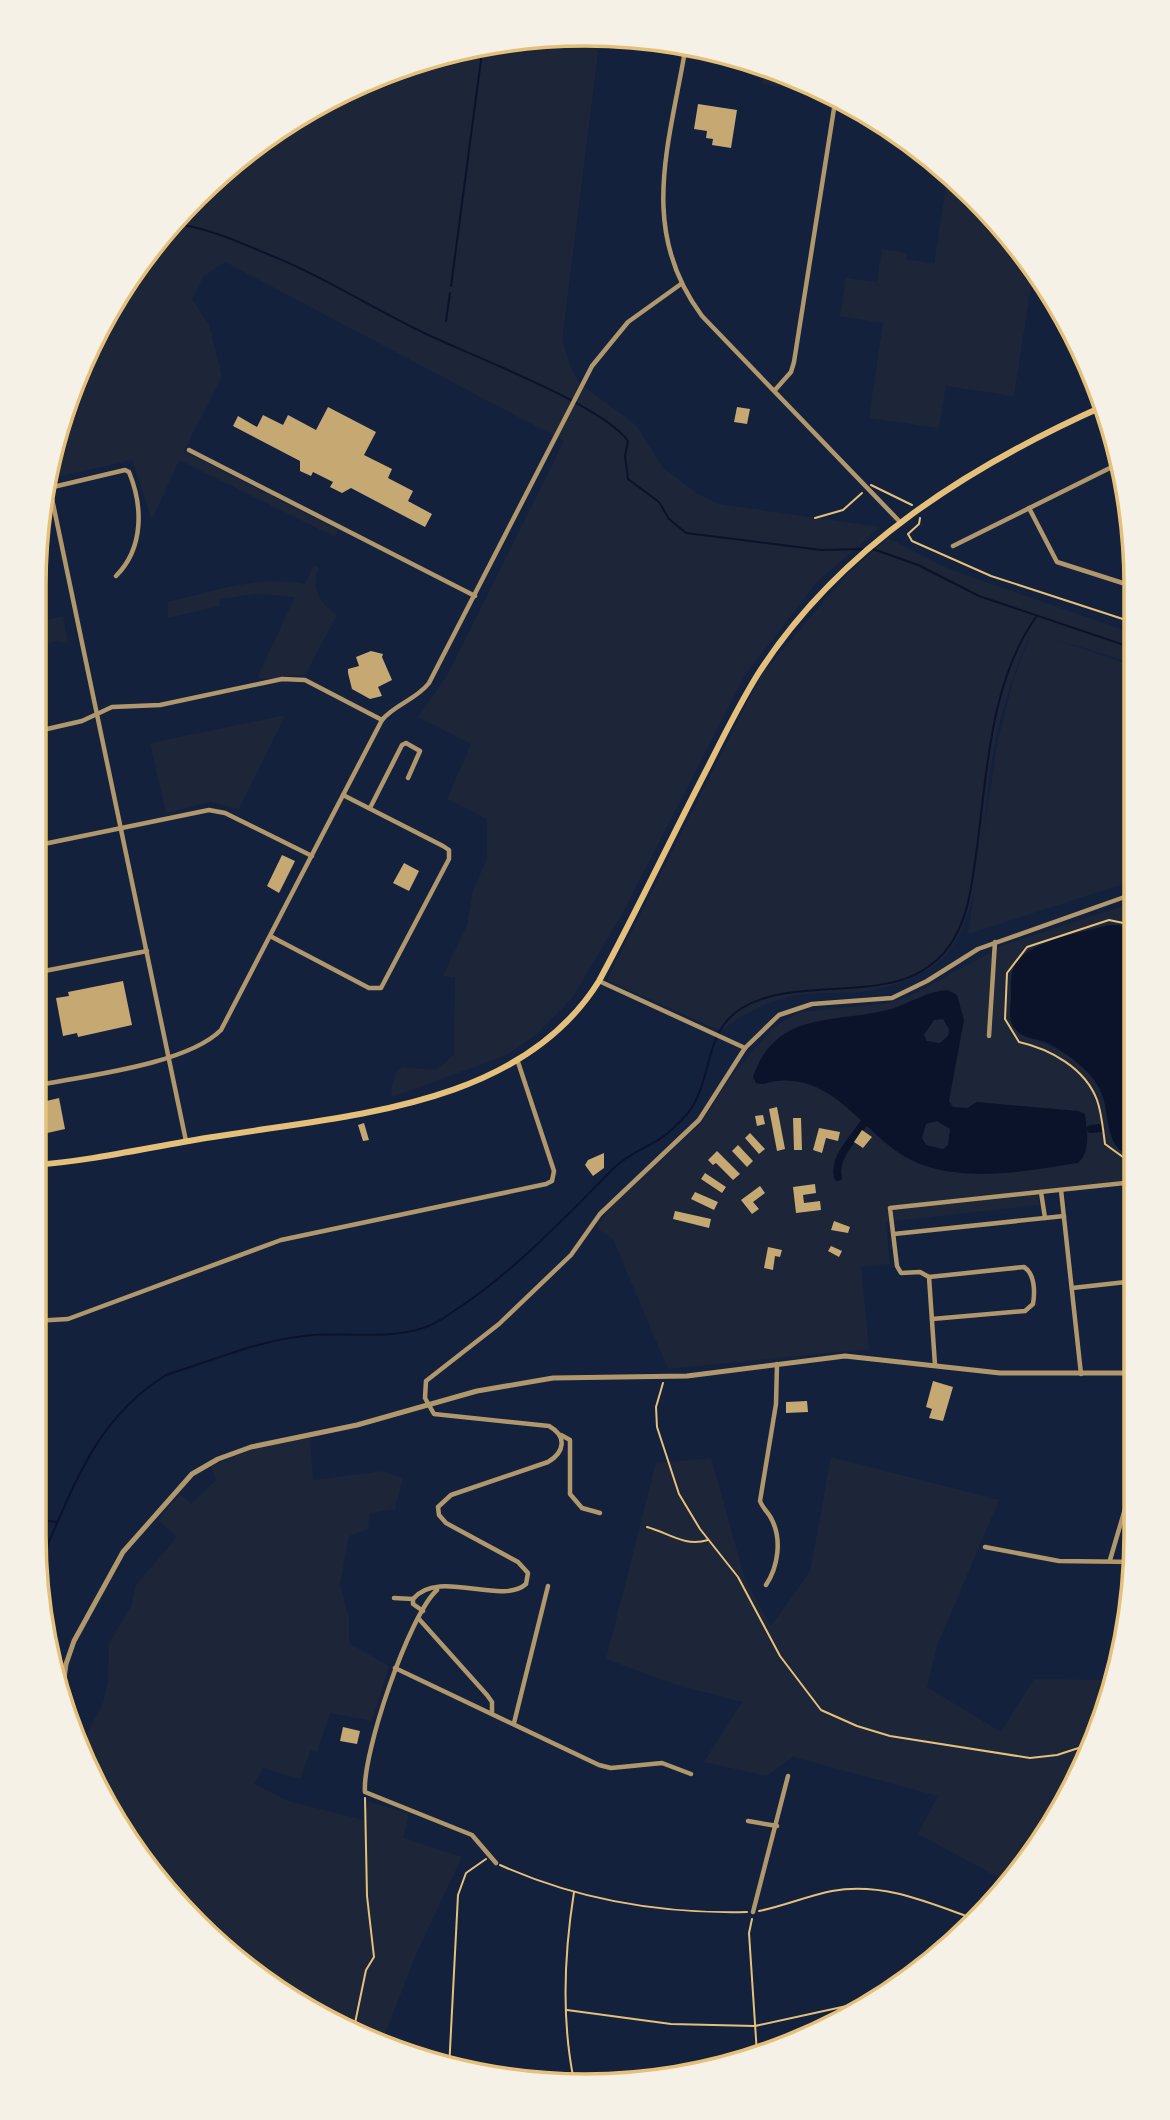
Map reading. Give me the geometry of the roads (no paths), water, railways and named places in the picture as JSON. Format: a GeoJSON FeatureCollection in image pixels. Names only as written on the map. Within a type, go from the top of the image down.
{"type":"FeatureCollection","features":[{"type":"Feature","properties":{"kind":"main road"},"geometry":{"type":"LineString","coordinates":[[46,1163],[377,1111],[440,1092],[518,1062],[561,1029],[599,981],[757,675],[800,616],[848,566],[901,523],[1005,454],[1095,410]]}},
{"type":"Feature","properties":{"kind":"street"},"geometry":{"type":"LineString","coordinates":[[685,55],[662,211],[666,243],[681,284],[702,316],[901,523]]}},
{"type":"Feature","properties":{"kind":"street"},"geometry":{"type":"LineString","coordinates":[[775,390],[791,372],[794,362],[834,107]]}},
{"type":"Feature","properties":{"kind":"street"},"geometry":{"type":"LineString","coordinates":[[46,1083],[170,1057],[207,1041],[221,1030],[272,937],[382,720],[392,710],[416,696],[429,683],[592,366],[614,336],[643,309],[681,284]]}},
{"type":"Feature","properties":{"kind":"street"},"geometry":{"type":"LineString","coordinates":[[189,450],[475,596]]}},
{"type":"Feature","properties":{"kind":"street"},"geometry":{"type":"LineString","coordinates":[[953,546],[1111,467]]}},
{"type":"Feature","properties":{"kind":"street"},"geometry":{"type":"LineString","coordinates":[[55,487],[125,470],[129,472],[139,527],[135,544],[116,576]]}},
{"type":"Feature","properties":{"kind":"street"},"geometry":{"type":"LineString","coordinates":[[52,501],[186,1141]]}},
{"type":"Feature","properties":{"kind":"street"},"geometry":{"type":"LineString","coordinates":[[1028,508],[1057,562],[1124,583]]}},
{"type":"Feature","properties":{"kind":"street"},"geometry":{"type":"LineString","coordinates":[[46,729],[82,721],[112,707],[160,705],[282,679],[305,680],[382,720]]}},
{"type":"Feature","properties":{"kind":"street"},"geometry":{"type":"LineString","coordinates":[[370,808],[406,743],[420,751],[408,778]]}},
{"type":"Feature","properties":{"kind":"street"},"geometry":{"type":"LineString","coordinates":[[272,937],[369,988],[381,988],[449,859],[449,850],[343,795]]}},
{"type":"Feature","properties":{"kind":"street"},"geometry":{"type":"LineString","coordinates":[[46,844],[217,811],[312,856]]}},
{"type":"Feature","properties":{"kind":"street"},"geometry":{"type":"LineString","coordinates":[[600,1513],[583,1508],[570,1494],[570,1440],[549,1426],[434,1414],[425,1398],[429,1376],[499,1324],[571,1255],[600,1214],[699,1120],[745,1048],[768,1022],[794,1008],[892,998],[910,991],[969,954],[995,942],[1124,897]]}},
{"type":"Feature","properties":{"kind":"street"},"geometry":{"type":"LineString","coordinates":[[989,1036],[995,942]]}},
{"type":"Feature","properties":{"kind":"street"},"geometry":{"type":"LineString","coordinates":[[46,972],[147,951]]}},
{"type":"Feature","properties":{"kind":"street"},"geometry":{"type":"LineString","coordinates":[[599,981],[745,1048]]}},
{"type":"Feature","properties":{"kind":"street"},"geometry":{"type":"LineString","coordinates":[[46,1320],[77,1316],[281,1240],[552,1181],[554,1171],[518,1062]]}},
{"type":"Feature","properties":{"kind":"street"},"geometry":{"type":"LineString","coordinates":[[932,1319],[1025,1311],[1033,1304],[1031,1276],[1024,1267],[929,1277],[920,1272],[901,1273],[897,1266],[890,1208],[1124,1183]]}},
{"type":"Feature","properties":{"kind":"street"},"geometry":{"type":"LineString","coordinates":[[1061,1190],[1081,1375]]}},
{"type":"Feature","properties":{"kind":"street"},"geometry":{"type":"LineString","coordinates":[[1041,1192],[1045,1218]]}},
{"type":"Feature","properties":{"kind":"street"},"geometry":{"type":"LineString","coordinates":[[894,1234],[1064,1216]]}},
{"type":"Feature","properties":{"kind":"street"},"geometry":{"type":"LineString","coordinates":[[929,1277],[935,1365]]}},
{"type":"Feature","properties":{"kind":"street"},"geometry":{"type":"LineString","coordinates":[[1072,1288],[1124,1282]]}},
{"type":"Feature","properties":{"kind":"street"},"geometry":{"type":"LineString","coordinates":[[65,1678],[69,1653],[92,1603],[123,1552],[182,1483],[218,1458],[251,1447],[428,1407],[477,1391],[553,1378],[717,1373],[845,1356],[1000,1373],[1124,1373]]}},
{"type":"Feature","properties":{"kind":"street"},"geometry":{"type":"LineString","coordinates":[[766,1585],[775,1569],[778,1547],[773,1521],[760,1501],[776,1405],[777,1364]]}},
{"type":"Feature","properties":{"kind":"street"},"geometry":{"type":"LineString","coordinates":[[394,1598],[413,1599],[428,1590],[441,1587],[508,1590],[526,1584],[528,1573],[519,1562],[446,1523],[439,1515],[438,1507],[451,1495],[556,1457],[563,1443],[561,1435]]}},
{"type":"Feature","properties":{"kind":"street"},"geometry":{"type":"LineString","coordinates":[[1110,1560],[1124,1512]]}},
{"type":"Feature","properties":{"kind":"street"},"geometry":{"type":"LineString","coordinates":[[985,1547],[1059,1561],[1123,1561]]}},
{"type":"Feature","properties":{"kind":"street"},"geometry":{"type":"LineString","coordinates":[[514,1723],[548,1586]]}},
{"type":"Feature","properties":{"kind":"street"},"geometry":{"type":"LineString","coordinates":[[441,1587],[431,1594],[395,1668],[378,1719],[365,1792],[472,1835],[482,1843],[496,1863]]}},
{"type":"Feature","properties":{"kind":"street"},"geometry":{"type":"LineString","coordinates":[[413,1599],[413,1604],[423,1611]]}},
{"type":"Feature","properties":{"kind":"street"},"geometry":{"type":"LineString","coordinates":[[419,1619],[487,1695],[492,1702],[492,1712]]}},
{"type":"Feature","properties":{"kind":"street"},"geometry":{"type":"LineString","coordinates":[[395,1668],[599,1765],[611,1768],[662,1763],[691,1774]]}},
{"type":"Feature","properties":{"kind":"street"},"geometry":{"type":"LineString","coordinates":[[753,1912],[788,1776]]}},
{"type":"Feature","properties":{"kind":"street"},"geometry":{"type":"LineString","coordinates":[[748,1821],[776,1826]]}},
{"type":"Feature","properties":{"kind":"waterway"},"geometry":{"type":"LineString","coordinates":[[451,286],[482,56]]}},
{"type":"Feature","properties":{"kind":"waterway"},"geometry":{"type":"LineString","coordinates":[[183,225],[218,234],[285,261],[422,332],[533,381],[591,412],[614,427],[628,441],[625,456],[628,479],[659,502],[669,519],[686,533],[821,550],[864,549]]}},
{"type":"Feature","properties":{"kind":"waterway"},"geometry":{"type":"LineString","coordinates":[[446,321],[450,293]]}},
{"type":"Feature","properties":{"kind":"waterway"},"geometry":{"type":"LineString","coordinates":[[873,549],[918,565],[979,596],[1124,645]]}},
{"type":"Feature","properties":{"kind":"waterway"},"geometry":{"type":"LineString","coordinates":[[46,1547],[74,1485],[102,1436],[141,1393],[166,1375],[252,1347],[286,1339],[319,1335],[396,1334],[435,1323],[502,1276],[620,1162],[661,1138],[682,1120],[692,1108],[700,1091],[711,1052],[722,1028],[730,1017],[742,1008],[767,997],[795,992],[882,985],[909,977],[932,964],[952,942],[967,908],[993,728],[1009,670],[1036,617]]}},
{"type":"Feature","properties":{"kind":"waterway"},"geometry":{"type":"LineString","coordinates":[[838,1177],[841,1156],[864,1123]]}},
{"type":"Feature","properties":{"kind":"waterway"},"geometry":{"type":"LineString","coordinates":[[1091,1129],[1100,1128]]}},
{"type":"Feature","properties":{"kind":"waterway"},"geometry":{"type":"LineString","coordinates":[[46,1521],[57,1522]]}}]}
